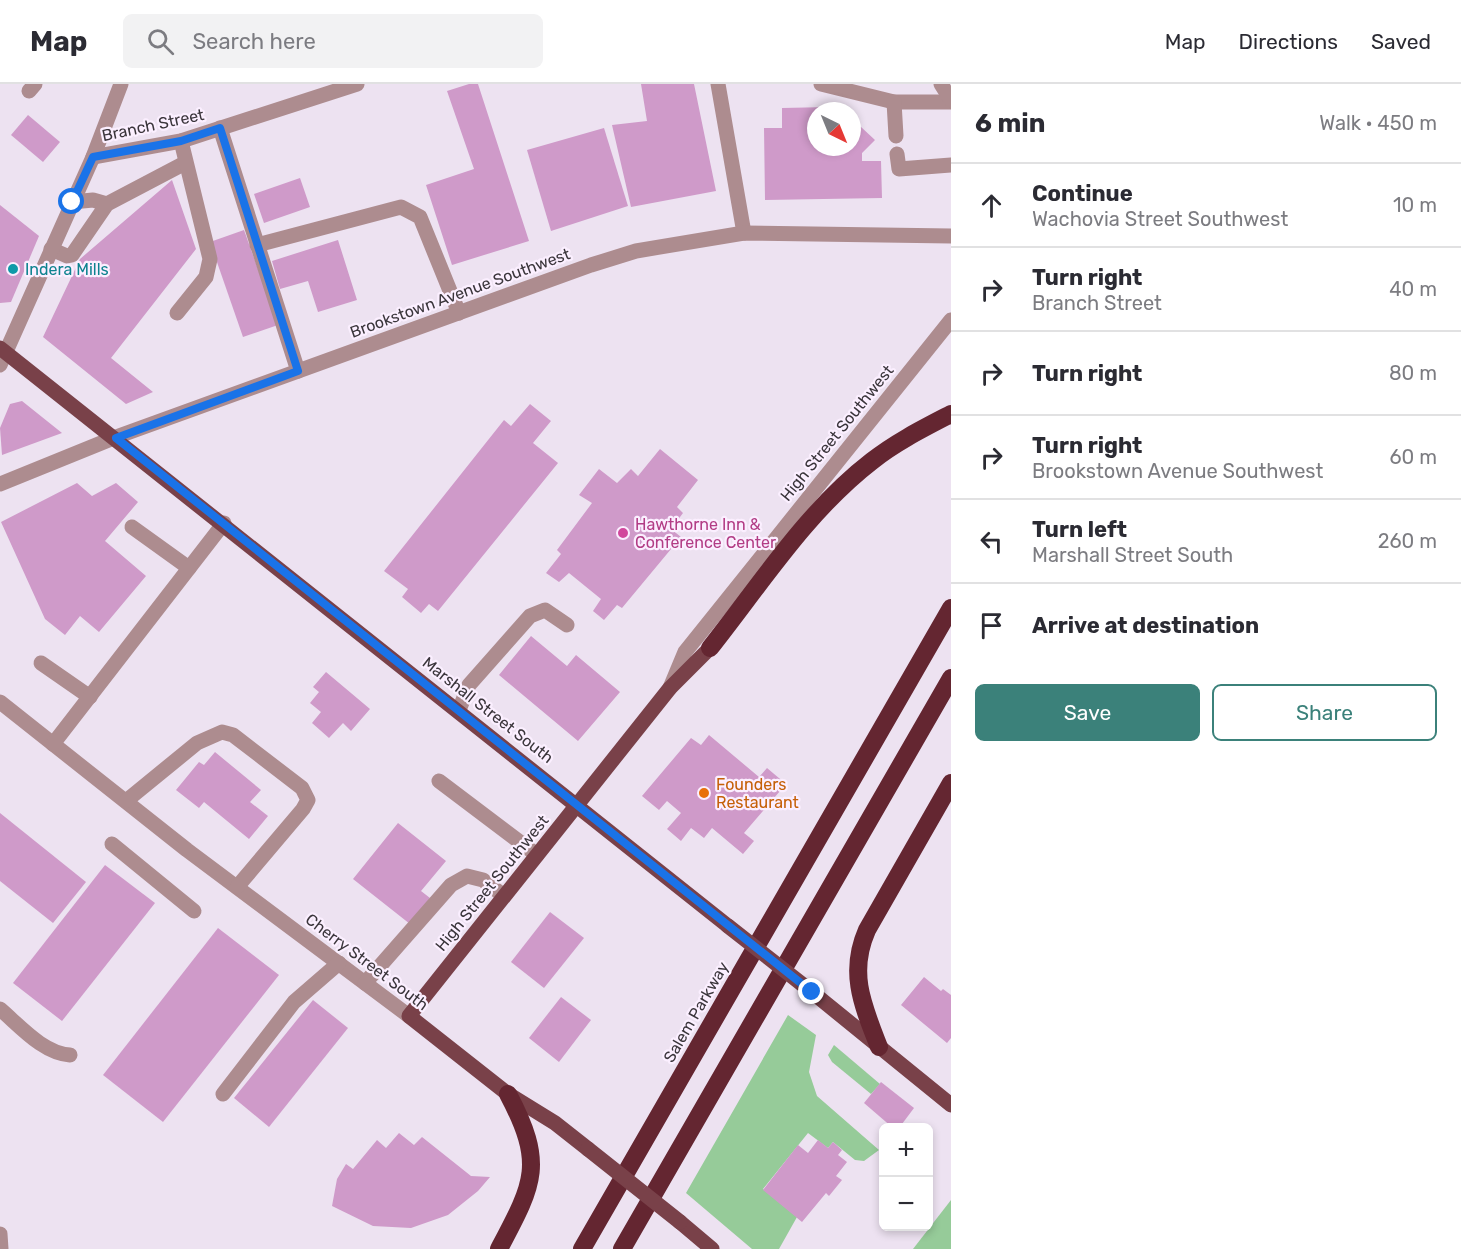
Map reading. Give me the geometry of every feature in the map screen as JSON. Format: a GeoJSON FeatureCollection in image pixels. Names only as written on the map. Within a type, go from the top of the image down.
{"type":"FeatureCollection","features":[{"type":"Feature","properties":{"kind":"highway"},"geometry":{"type":"LineString","coordinates":[[710,648],[832,498],[872,461],[916,432],[951,414]]}},
{"type":"Feature","properties":{"kind":"highway","name":"Salem Parkway"},"geometry":{"type":"LineString","coordinates":[[582,1249],[951,608]]}},
{"type":"Feature","properties":{"kind":"highway"},"geometry":{"type":"LineString","coordinates":[[622,1249],[951,678]]}},
{"type":"Feature","properties":{"kind":"highway"},"geometry":{"type":"LineString","coordinates":[[879,1047],[860,997],[856,975],[857,956],[867,930],[951,783]]}},
{"type":"Feature","properties":{"kind":"highway"},"geometry":{"type":"LineString","coordinates":[[499,1249],[528,1193],[532,1163],[527,1134],[508,1094]]}},
{"type":"Feature","properties":{"kind":"main road","name":"Marshall Street South"},"geometry":{"type":"LineString","coordinates":[[2,355],[116,438],[224,523],[951,1105]]}},
{"type":"Feature","properties":{"kind":"main road","name":"High Street Southwest"},"geometry":{"type":"LineString","coordinates":[[409,1016],[670,688],[710,648]]}},
{"type":"Feature","properties":{"kind":"main road","name":"Cherry Street South"},"geometry":{"type":"LineString","coordinates":[[409,1016],[508,1094],[555,1123],[712,1249]]}},
{"type":"Feature","properties":{"kind":"street"},"geometry":{"type":"LineString","coordinates":[[2,355],[93,157],[121,84]]}},
{"type":"Feature","properties":{"kind":"street","name":"Branch Street"},"geometry":{"type":"LineString","coordinates":[[93,157],[181,141],[357,84]]}},
{"type":"Feature","properties":{"kind":"street"},"geometry":{"type":"LineString","coordinates":[[718,84],[744,233]]}},
{"type":"Feature","properties":{"kind":"street"},"geometry":{"type":"LineString","coordinates":[[821,84],[894,102],[951,101],[941,84]]}},
{"type":"Feature","properties":{"kind":"street"},"geometry":{"type":"LineString","coordinates":[[894,102],[896,136]]}},
{"type":"Feature","properties":{"kind":"street"},"geometry":{"type":"LineString","coordinates":[[220,128],[298,371]]}},
{"type":"Feature","properties":{"kind":"street"},"geometry":{"type":"LineString","coordinates":[[177,313],[206,277],[210,259],[184,163],[181,141]]}},
{"type":"Feature","properties":{"kind":"street"},"geometry":{"type":"LineString","coordinates":[[898,161],[951,165]]}},
{"type":"Feature","properties":{"kind":"street"},"geometry":{"type":"LineString","coordinates":[[51,249],[67,256],[72,255],[107,204],[184,163]]}},
{"type":"Feature","properties":{"kind":"street"},"geometry":{"type":"LineString","coordinates":[[72,202],[93,200],[107,204]]}},
{"type":"Feature","properties":{"kind":"street"},"geometry":{"type":"LineString","coordinates":[[257,245],[401,207],[420,217],[459,313]]}},
{"type":"Feature","properties":{"kind":"street","name":"Brookstown Avenue Southwest"},"geometry":{"type":"LineString","coordinates":[[0,484],[116,438],[298,371],[636,251],[744,233],[951,236]]}},
{"type":"Feature","properties":{"kind":"street","name":"High Street Southwest"},"geometry":{"type":"LineString","coordinates":[[670,688],[685,652],[951,320]]}},
{"type":"Feature","properties":{"kind":"street"},"geometry":{"type":"LineString","coordinates":[[53,744],[224,523]]}},
{"type":"Feature","properties":{"kind":"street"},"geometry":{"type":"LineString","coordinates":[[132,527],[189,568]]}},
{"type":"Feature","properties":{"kind":"street"},"geometry":{"type":"LineString","coordinates":[[459,710],[470,686],[530,616],[546,610],[567,625]]}},
{"type":"Feature","properties":{"kind":"street"},"geometry":{"type":"LineString","coordinates":[[41,663],[90,697]]}},
{"type":"Feature","properties":{"kind":"street","name":"Cherry Street South"},"geometry":{"type":"LineString","coordinates":[[0,702],[237,887],[409,1016]]}},
{"type":"Feature","properties":{"kind":"street"},"geometry":{"type":"LineString","coordinates":[[126,801],[197,743],[222,732],[233,735],[294,781],[302,788],[308,800],[303,809],[237,887]]}},
{"type":"Feature","properties":{"kind":"street"},"geometry":{"type":"LineString","coordinates":[[439,781],[537,855]]}},
{"type":"Feature","properties":{"kind":"street"},"geometry":{"type":"LineString","coordinates":[[112,844],[194,911]]}},
{"type":"Feature","properties":{"kind":"street"},"geometry":{"type":"LineString","coordinates":[[365,982],[451,885],[467,876],[483,880],[504,896]]}},
{"type":"Feature","properties":{"kind":"street"},"geometry":{"type":"LineString","coordinates":[[223,1094],[294,1002],[339,963]]}},
{"type":"Feature","properties":{"kind":"street"},"geometry":{"type":"LineString","coordinates":[[0,1009],[47,1048],[58,1054],[70,1056]]}},
{"type":"Feature","properties":{"kind":"street"},"geometry":{"type":"LineString","coordinates":[[0,1234],[1,1249]]}},
{"type":"Feature","properties":{"kind":"green space"},"geometry":{"type":"Polygon","coordinates":[[[788,1015],[816,1035],[809,1072],[817,1096],[879,1150],[864,1161],[855,1160],[833,1142],[828,1148],[808,1133],[763,1189],[797,1217],[779,1249],[752,1249],[686,1193],[788,1015]]]}},
{"type":"Feature","properties":{"kind":"green space"},"geometry":{"type":"Polygon","coordinates":[[[834,1045],[880,1084],[871,1094],[832,1062],[828,1055],[834,1045]]]}},
{"type":"Feature","properties":{"kind":"green space"},"geometry":{"type":"Polygon","coordinates":[[[951,1200],[951,1249],[913,1249],[927,1231],[933,1231],[933,1223],[951,1200]]]}},
{"type":"Feature","properties":{"kind":"building"},"geometry":{"type":"Polygon","coordinates":[[[469,84],[478,84],[529,241],[452,265],[426,185],[474,169],[447,91],[469,84]]]}},
{"type":"Feature","properties":{"kind":"building"},"geometry":{"type":"Polygon","coordinates":[[[641,84],[694,84],[716,191],[631,207],[612,125],[647,121],[641,84]]]}},
{"type":"Feature","properties":{"kind":"building"},"geometry":{"type":"Polygon","coordinates":[[[807,107],[807,156],[861,156],[861,127],[875,140],[862,153],[862,161],[881,161],[882,198],[765,200],[764,128],[782,128],[782,108],[807,107]]]}},
{"type":"Feature","properties":{"kind":"building"},"geometry":{"type":"Polygon","coordinates":[[[28,115],[60,142],[43,162],[11,135],[28,115]]]}},
{"type":"Feature","properties":{"kind":"building"},"geometry":{"type":"Polygon","coordinates":[[[604,128],[628,206],[551,231],[527,150],[604,128]]]}},
{"type":"Feature","properties":{"kind":"building"},"geometry":{"type":"Polygon","coordinates":[[[300,178],[310,207],[264,223],[254,194],[300,178]]]}},
{"type":"Feature","properties":{"kind":"building"},"geometry":{"type":"Polygon","coordinates":[[[172,180],[196,249],[111,358],[153,392],[126,404],[43,337],[80,259],[172,180]]]}},
{"type":"Feature","properties":{"kind":"building","name":"Indera Mills"},"geometry":{"type":"Polygon","coordinates":[[[0,205],[39,236],[11,302],[0,303],[0,205]]]}},
{"type":"Feature","properties":{"kind":"building"},"geometry":{"type":"Polygon","coordinates":[[[244,230],[278,325],[243,337],[210,242],[244,230]]]}},
{"type":"Feature","properties":{"kind":"building"},"geometry":{"type":"Polygon","coordinates":[[[338,240],[357,300],[318,312],[308,281],[280,289],[272,261],[338,240]]]}},
{"type":"Feature","properties":{"kind":"building"},"geometry":{"type":"Polygon","coordinates":[[[22,401],[62,433],[2,455],[0,428],[10,404],[22,401]]]}},
{"type":"Feature","properties":{"kind":"building"},"geometry":{"type":"Polygon","coordinates":[[[530,404],[551,421],[533,443],[558,463],[438,611],[429,604],[421,613],[402,597],[408,589],[384,571],[504,420],[511,426],[530,404]]]}},
{"type":"Feature","properties":{"kind":"building","name":"Hawthorne Inn & Conference Center"},"geometry":{"type":"Polygon","coordinates":[[[660,449],[698,480],[677,507],[683,513],[671,529],[681,537],[622,608],[617,605],[604,620],[593,611],[601,599],[569,573],[559,582],[546,573],[561,554],[557,550],[592,503],[579,495],[599,469],[617,483],[631,469],[638,476],[660,449]]]}},
{"type":"Feature","properties":{"kind":"building"},"geometry":{"type":"Polygon","coordinates":[[[77,483],[92,496],[116,483],[138,502],[105,541],[146,576],[99,632],[80,616],[65,635],[45,619],[1,522],[77,483]]]}},
{"type":"Feature","properties":{"kind":"building"},"geometry":{"type":"Polygon","coordinates":[[[531,636],[567,666],[576,655],[620,692],[578,741],[499,675],[531,636]]]}},
{"type":"Feature","properties":{"kind":"building"},"geometry":{"type":"Polygon","coordinates":[[[326,672],[370,709],[351,731],[343,723],[329,738],[312,723],[321,712],[310,703],[319,692],[313,687],[326,672]]]}},
{"type":"Feature","properties":{"kind":"building"},"geometry":{"type":"Polygon","coordinates":[[[709,735],[759,777],[767,768],[786,784],[744,833],[754,841],[743,854],[712,828],[704,838],[691,828],[681,841],[667,829],[681,813],[667,801],[659,810],[642,796],[691,738],[701,745],[709,735]]]}},
{"type":"Feature","properties":{"kind":"building"},"geometry":{"type":"Polygon","coordinates":[[[215,752],[261,790],[250,802],[268,816],[249,839],[204,802],[199,808],[176,790],[199,762],[204,765],[215,752]]]}},
{"type":"Feature","properties":{"kind":"building"},"geometry":{"type":"Polygon","coordinates":[[[0,813],[86,882],[53,923],[0,881],[0,813]]]}},
{"type":"Feature","properties":{"kind":"building"},"geometry":{"type":"Polygon","coordinates":[[[398,823],[446,861],[421,891],[430,898],[410,924],[353,879],[398,823]]]}},
{"type":"Feature","properties":{"kind":"building"},"geometry":{"type":"Polygon","coordinates":[[[105,865],[155,903],[62,1021],[13,983],[105,865]]]}},
{"type":"Feature","properties":{"kind":"building"},"geometry":{"type":"Polygon","coordinates":[[[550,912],[584,938],[544,988],[511,962],[550,912]]]}},
{"type":"Feature","properties":{"kind":"building"},"geometry":{"type":"Polygon","coordinates":[[[218,928],[279,975],[163,1122],[103,1075],[218,928]]]}},
{"type":"Feature","properties":{"kind":"building"},"geometry":{"type":"Polygon","coordinates":[[[924,977],[941,991],[943,989],[951,995],[951,1038],[947,1043],[901,1005],[924,977]]]}},
{"type":"Feature","properties":{"kind":"building"},"geometry":{"type":"Polygon","coordinates":[[[561,997],[591,1020],[559,1062],[529,1038],[561,997]]]}},
{"type":"Feature","properties":{"kind":"building"},"geometry":{"type":"Polygon","coordinates":[[[313,1000],[348,1028],[269,1127],[234,1098],[313,1000]]]}},
{"type":"Feature","properties":{"kind":"building"},"geometry":{"type":"Polygon","coordinates":[[[881,1082],[914,1108],[903,1123],[887,1123],[864,1103],[881,1082]]]}},
{"type":"Feature","properties":{"kind":"building"},"geometry":{"type":"Polygon","coordinates":[[[399,1133],[414,1145],[422,1137],[471,1176],[490,1177],[478,1191],[448,1215],[411,1228],[373,1226],[332,1206],[337,1179],[346,1164],[353,1169],[377,1140],[386,1148],[399,1133]]]}},
{"type":"Feature","properties":{"kind":"building"},"geometry":{"type":"Polygon","coordinates":[[[818,1140],[828,1148],[833,1142],[842,1150],[838,1155],[847,1162],[836,1176],[842,1180],[829,1196],[826,1193],[802,1222],[763,1190],[798,1145],[808,1153],[818,1140]]]}},
{"type":"Feature","properties":{"kind":"place","name":"Indera Mills"},"geometry":{"type":"Point","coordinates":[13,269]}},
{"type":"Feature","properties":{"kind":"place","name":"Hawthorne Inn & Conference Center"},"geometry":{"type":"Point","coordinates":[623,533]}},
{"type":"Feature","properties":{"kind":"place","name":"Founders Restaurant"},"geometry":{"type":"Point","coordinates":[704,793]}},
{"type":"Feature","properties":{"kind":"route"},"geometry":{"type":"LineString","coordinates":[[72,202],[93,157],[181,141],[220,128],[298,371],[116,438],[812,992]]}}]}
